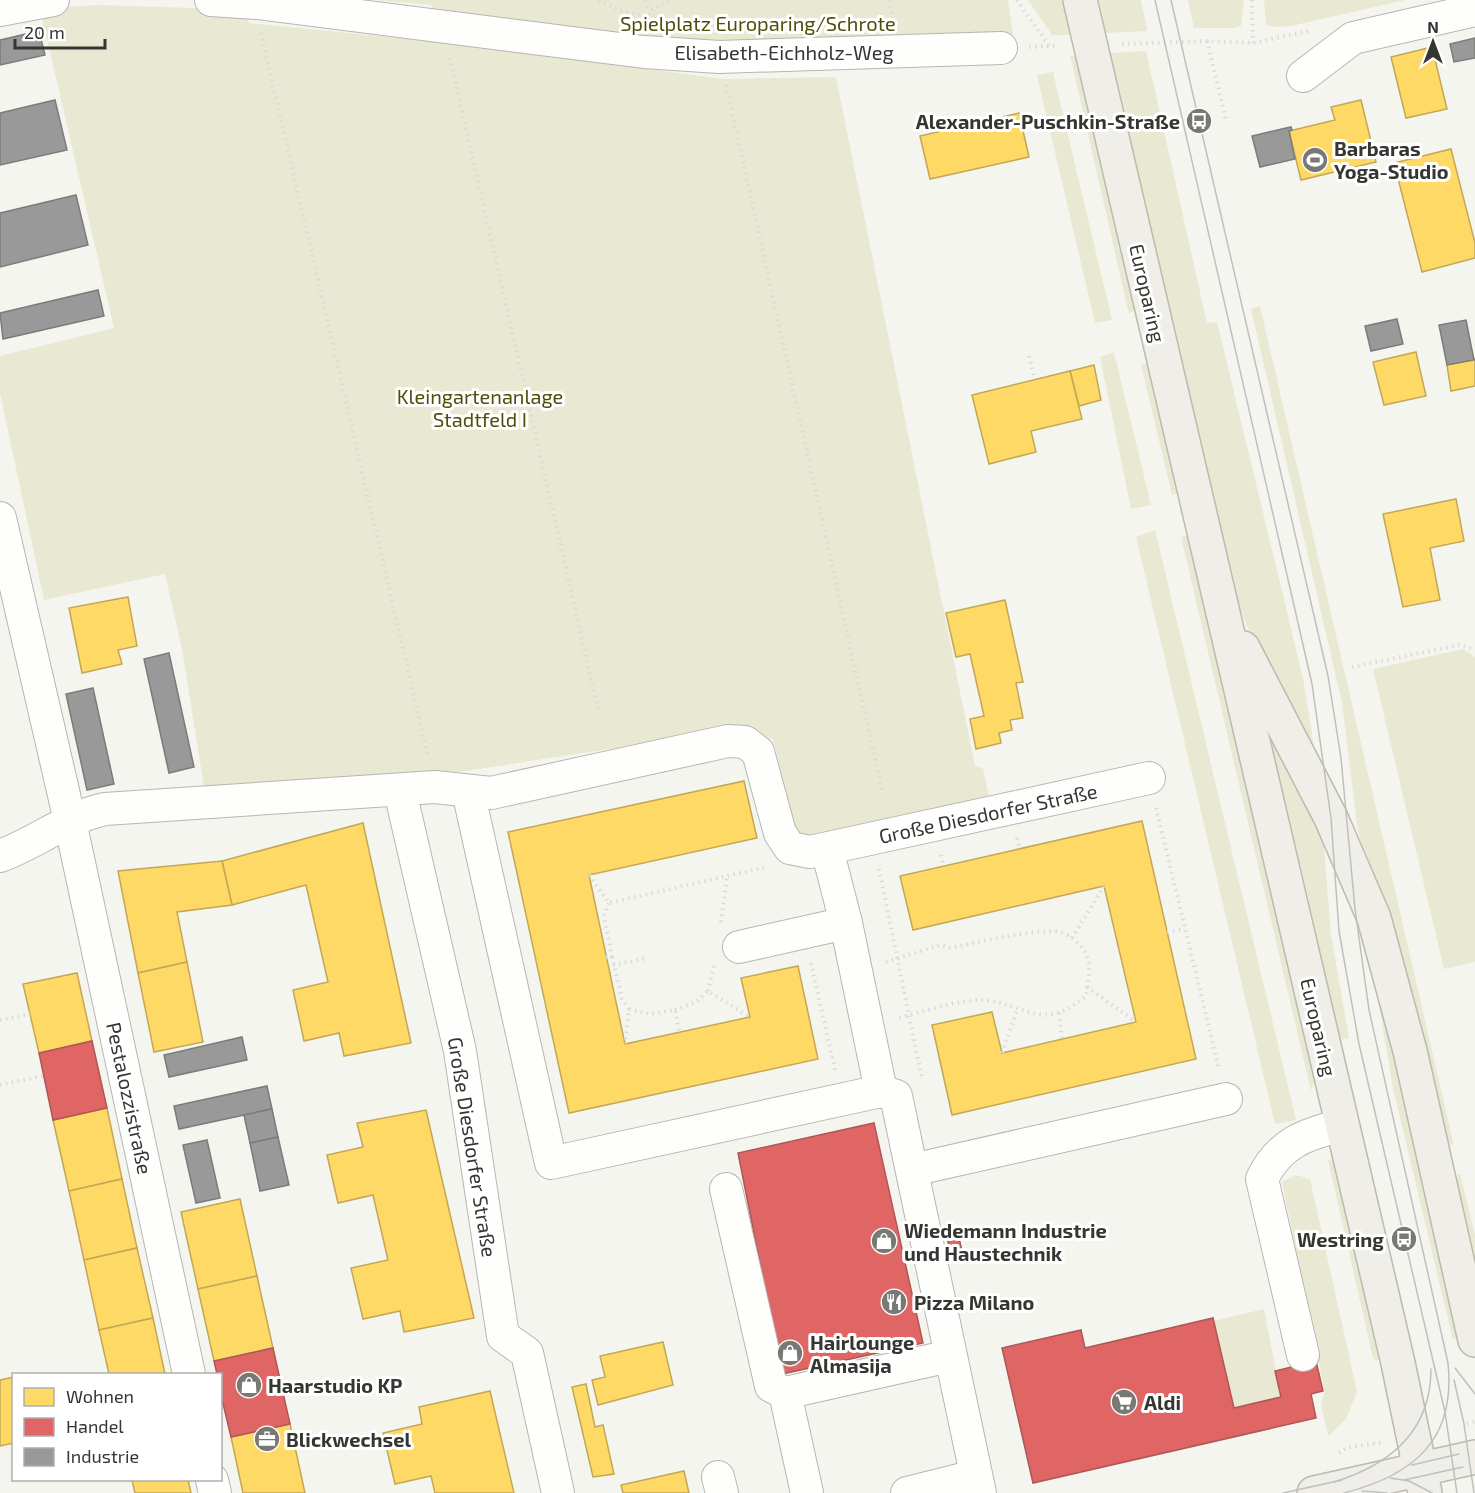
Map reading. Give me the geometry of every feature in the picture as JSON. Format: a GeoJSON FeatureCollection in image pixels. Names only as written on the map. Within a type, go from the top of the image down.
{"type":"FeatureCollection","features":[{"type":"Feature","properties":{"kind":"main road","name":"Europaring"},"geometry":{"type":"LineString","coordinates":[[1080,0],[1423,1481]]}},
{"type":"Feature","properties":{"kind":"main road","name":"Europaring"},"geometry":{"type":"LineString","coordinates":[[1216,586],[1244,650],[1331,818],[1374,918],[1410,1051],[1475,1340]]}},
{"type":"Feature","properties":{"kind":"main road"},"geometry":{"type":"LineString","coordinates":[[1314,1493],[1423,1481],[1475,1457]]}},
{"type":"Feature","properties":{"kind":"street"},"geometry":{"type":"LineString","coordinates":[[0,10],[53,0]]}},
{"type":"Feature","properties":{"kind":"street","name":"Elisabeth-Eichholz-Weg"},"geometry":{"type":"LineString","coordinates":[[211,0],[257,3],[644,52],[719,57],[1001,48]]}},
{"type":"Feature","properties":{"kind":"street"},"geometry":{"type":"LineString","coordinates":[[1303,76],[1353,38],[1475,10]]}},
{"type":"Feature","properties":{"kind":"street","name":"Pestalozzistraße"},"geometry":{"type":"LineString","coordinates":[[0,518],[70,821],[189,1373]]}},
{"type":"Feature","properties":{"kind":"street"},"geometry":{"type":"LineString","coordinates":[[0,856],[20,849],[70,821],[105,809],[435,787],[491,792],[728,741],[746,742],[758,752],[780,833],[790,848]]}},
{"type":"Feature","properties":{"kind":"street","name":"Große Diesdorfer Straße"},"geometry":{"type":"LineString","coordinates":[[790,848],[810,852],[827,849],[1149,778]]}},
{"type":"Feature","properties":{"kind":"street","name":"Große Diesdorfer Straße"},"geometry":{"type":"LineString","coordinates":[[400,790],[460,1051],[503,1336],[527,1353],[558,1493]]}},
{"type":"Feature","properties":{"kind":"street"},"geometry":{"type":"LineString","coordinates":[[468,790],[551,1163],[881,1091],[896,1096],[977,1485],[907,1493]]}},
{"type":"Feature","properties":{"kind":"street"},"geometry":{"type":"LineString","coordinates":[[827,849],[846,923],[881,1091]]}},
{"type":"Feature","properties":{"kind":"street"},"geometry":{"type":"LineString","coordinates":[[739,947],[846,923]]}},
{"type":"Feature","properties":{"kind":"street"},"geometry":{"type":"LineString","coordinates":[[912,1170],[1226,1099]]}},
{"type":"Feature","properties":{"kind":"street"},"geometry":{"type":"LineString","coordinates":[[1303,1355],[1262,1179],[1270,1163],[1288,1144],[1311,1133],[1342,1125]]}},
{"type":"Feature","properties":{"kind":"street"},"geometry":{"type":"LineString","coordinates":[[726,1189],[771,1386],[785,1393],[950,1356]]}},
{"type":"Feature","properties":{"kind":"street"},"geometry":{"type":"LineString","coordinates":[[785,1393],[807,1493]]}},
{"type":"Feature","properties":{"kind":"path"},"geometry":{"type":"LineString","coordinates":[[599,0],[622,10],[649,16]]}},
{"type":"Feature","properties":{"kind":"path"},"geometry":{"type":"LineString","coordinates":[[645,0],[650,11]]}},
{"type":"Feature","properties":{"kind":"path"},"geometry":{"type":"LineString","coordinates":[[1017,0],[1050,46]]}},
{"type":"Feature","properties":{"kind":"path"},"geometry":{"type":"LineString","coordinates":[[1252,0],[1253,43]]}},
{"type":"Feature","properties":{"kind":"path"},"geometry":{"type":"LineString","coordinates":[[257,3],[259,24],[435,787]]}},
{"type":"Feature","properties":{"kind":"path"},"geometry":{"type":"LineString","coordinates":[[442,26],[598,710]]}},
{"type":"Feature","properties":{"kind":"path"},"geometry":{"type":"LineString","coordinates":[[1114,44],[1207,40],[1253,43],[1320,29]]}},
{"type":"Feature","properties":{"kind":"path"},"geometry":{"type":"LineString","coordinates":[[1207,40],[1226,120]]}},
{"type":"Feature","properties":{"kind":"path"},"geometry":{"type":"LineString","coordinates":[[1001,48],[1067,46]]}},
{"type":"Feature","properties":{"kind":"path"},"geometry":{"type":"LineString","coordinates":[[719,57],[882,790]]}},
{"type":"Feature","properties":{"kind":"path"},"geometry":{"type":"LineString","coordinates":[[1029,356],[1035,379]]}},
{"type":"Feature","properties":{"kind":"path"},"geometry":{"type":"LineString","coordinates":[[1352,667],[1459,645],[1475,649]]}},
{"type":"Feature","properties":{"kind":"path"},"geometry":{"type":"LineString","coordinates":[[1149,778],[1226,1099]]}},
{"type":"Feature","properties":{"kind":"path"},"geometry":{"type":"LineString","coordinates":[[872,839],[924,1084]]}},
{"type":"Feature","properties":{"kind":"path"},"geometry":{"type":"LineString","coordinates":[[609,903],[772,866],[790,848]]}},
{"type":"Feature","properties":{"kind":"path"},"geometry":{"type":"LineString","coordinates":[[588,875],[609,903]]}},
{"type":"Feature","properties":{"kind":"path"},"geometry":{"type":"LineString","coordinates":[[1072,938],[1104,886]]}},
{"type":"Feature","properties":{"kind":"path"},"geometry":{"type":"LineString","coordinates":[[609,903],[604,916],[609,957],[614,965],[621,999],[629,1009],[650,1014],[675,1010],[696,1002],[708,991],[750,1017]]}},
{"type":"Feature","properties":{"kind":"path"},"geometry":{"type":"LineString","coordinates":[[1167,932],[1185,929]]}},
{"type":"Feature","properties":{"kind":"path"},"geometry":{"type":"LineString","coordinates":[[856,969],[940,945],[950,948],[1043,932],[1060,932],[1072,938],[1082,948],[1089,963],[1086,996],[1073,1007],[1059,1013],[1041,1015],[982,1000],[867,1025]]}},
{"type":"Feature","properties":{"kind":"path"},"geometry":{"type":"LineString","coordinates":[[809,953],[841,1100]]}},
{"type":"Feature","properties":{"kind":"path"},"geometry":{"type":"LineString","coordinates":[[614,965],[648,958]]}},
{"type":"Feature","properties":{"kind":"path"},"geometry":{"type":"LineString","coordinates":[[1087,987],[1136,1022]]}},
{"type":"Feature","properties":{"kind":"path"},"geometry":{"type":"LineString","coordinates":[[625,1044],[629,1009]]}},
{"type":"Feature","properties":{"kind":"path"},"geometry":{"type":"LineString","coordinates":[[675,1010],[679,1032]]}},
{"type":"Feature","properties":{"kind":"path"},"geometry":{"type":"LineString","coordinates":[[1002,1053],[1017,1010]]}},
{"type":"Feature","properties":{"kind":"path"},"geometry":{"type":"LineString","coordinates":[[1059,1013],[1062,1039]]}},
{"type":"Feature","properties":{"kind":"path"},"geometry":{"type":"LineString","coordinates":[[0,1020],[30,1014]]}},
{"type":"Feature","properties":{"kind":"path"},"geometry":{"type":"LineString","coordinates":[[0,1085],[44,1076]]}},
{"type":"Feature","properties":{"kind":"path"},"geometry":{"type":"LineString","coordinates":[[1346,1448],[1387,1442]]}},
{"type":"Feature","properties":{"kind":"green space","name":"Spielplatz Europaring/Schrote"},"geometry":{"type":"Polygon","coordinates":[[[375,0],[1008,0],[1013,34],[779,46],[645,40],[430,16],[432,5],[375,0]]]}},
{"type":"Feature","properties":{"kind":"green space"},"geometry":{"type":"Polygon","coordinates":[[[1028,0],[1064,0],[1071,35],[1052,35],[1028,0]]]}},
{"type":"Feature","properties":{"kind":"green space"},"geometry":{"type":"Polygon","coordinates":[[[1099,0],[1141,0],[1147,31],[1106,33],[1099,0]]]}},
{"type":"Feature","properties":{"kind":"green space"},"geometry":{"type":"Polygon","coordinates":[[[1188,0],[1244,0],[1241,26],[1194,28],[1188,0]]]}},
{"type":"Feature","properties":{"kind":"green space"},"geometry":{"type":"Polygon","coordinates":[[[1264,0],[1405,0],[1291,26],[1272,27],[1266,24],[1264,0]]]}},
{"type":"Feature","properties":{"kind":"green space","name":"Kleingartenanlage Stadtfeld I"},"geometry":{"type":"Polygon","coordinates":[[[97,5],[226,9],[247,13],[249,23],[447,43],[724,79],[836,77],[975,766],[983,768],[990,802],[814,837],[795,831],[773,739],[740,729],[426,777],[205,793],[182,649],[165,574],[44,600],[0,393],[0,356],[114,328],[40,9],[97,5]]]}},
{"type":"Feature","properties":{"kind":"green space"},"geometry":{"type":"Polygon","coordinates":[[[1146,51],[1207,323],[1217,322],[1303,678],[1314,747],[1311,747],[1257,648],[1239,606],[1233,584],[1109,53],[1146,51]]]}},
{"type":"Feature","properties":{"kind":"green space"},"geometry":{"type":"Polygon","coordinates":[[[1070,55],[1078,56],[1135,309],[1129,314],[1070,55]]]}},
{"type":"Feature","properties":{"kind":"green space"},"geometry":{"type":"Polygon","coordinates":[[[1053,72],[1112,320],[1095,323],[1037,75],[1053,72]]]}},
{"type":"Feature","properties":{"kind":"green space"},"geometry":{"type":"Polygon","coordinates":[[[1260,306],[1454,1146],[1447,1141],[1390,912],[1358,833],[1342,703],[1251,309],[1260,306]]]}},
{"type":"Feature","properties":{"kind":"green space"},"geometry":{"type":"Polygon","coordinates":[[[1114,352],[1151,505],[1131,509],[1100,357],[1114,352]]]}},
{"type":"Feature","properties":{"kind":"green space"},"geometry":{"type":"Polygon","coordinates":[[[1149,363],[1179,493],[1172,495],[1141,365],[1149,363]]]}},
{"type":"Feature","properties":{"kind":"green space"},"geometry":{"type":"Polygon","coordinates":[[[1155,530],[1296,1120],[1275,1124],[1136,537],[1155,530]]]}},
{"type":"Feature","properties":{"kind":"green space"},"geometry":{"type":"Polygon","coordinates":[[[1189,535],[1315,1078],[1311,1091],[1181,537],[1189,535]]]}},
{"type":"Feature","properties":{"kind":"green space"},"geometry":{"type":"Polygon","coordinates":[[[1463,649],[1475,657],[1475,962],[1444,969],[1373,669],[1463,649]]]}},
{"type":"Feature","properties":{"kind":"green space"},"geometry":{"type":"Polygon","coordinates":[[[1273,743],[1323,835],[1331,935],[1349,1038],[1339,1040],[1306,887],[1270,744],[1273,743]]]}},
{"type":"Feature","properties":{"kind":"green space"},"geometry":{"type":"Polygon","coordinates":[[[1372,963],[1460,1337],[1453,1340],[1393,1088],[1372,963]]]}},
{"type":"Feature","properties":{"kind":"green space"},"geometry":{"type":"Polygon","coordinates":[[[1334,1159],[1380,1357],[1377,1361],[1373,1358],[1328,1160],[1334,1159]]]}},
{"type":"Feature","properties":{"kind":"green space"},"geometry":{"type":"Polygon","coordinates":[[[1460,1173],[1475,1235],[1475,1264],[1455,1179],[1460,1173]]]}},
{"type":"Feature","properties":{"kind":"green space"},"geometry":{"type":"Polygon","coordinates":[[[1296,1175],[1310,1179],[1357,1392],[1346,1419],[1328,1436],[1321,1404],[1325,1392],[1282,1182],[1296,1175]]]}},
{"type":"Feature","properties":{"kind":"green space"},"geometry":{"type":"Polygon","coordinates":[[[1264,1309],[1281,1397],[1234,1408],[1213,1321],[1264,1309]]]}},
{"type":"Feature","properties":{"kind":"building: Wohnen"},"geometry":{"type":"Polygon","coordinates":[[[1432,47],[1447,109],[1406,118],[1391,57],[1432,47]]]}},
{"type":"Feature","properties":{"kind":"building: Wohnen"},"geometry":{"type":"Polygon","coordinates":[[[1361,100],[1376,162],[1301,180],[1289,131],[1335,120],[1331,107],[1361,100]]]}},
{"type":"Feature","properties":{"kind":"building: Wohnen"},"geometry":{"type":"Polygon","coordinates":[[[1019,113],[1029,157],[930,179],[920,136],[1019,113]]]}},
{"type":"Feature","properties":{"kind":"building: Wohnen"},"geometry":{"type":"Polygon","coordinates":[[[1451,149],[1475,243],[1475,258],[1422,272],[1394,163],[1451,149]]]}},
{"type":"Feature","properties":{"kind":"building: Wohnen"},"geometry":{"type":"Polygon","coordinates":[[[1416,352],[1426,396],[1384,405],[1373,362],[1416,352]]]}},
{"type":"Feature","properties":{"kind":"building: Wohnen"},"geometry":{"type":"Polygon","coordinates":[[[1475,359],[1475,386],[1451,391],[1447,365],[1475,359]]]}},
{"type":"Feature","properties":{"kind":"building: Wohnen"},"geometry":{"type":"Polygon","coordinates":[[[1094,365],[1101,400],[1079,406],[1070,371],[1094,365]]]}},
{"type":"Feature","properties":{"kind":"building: Wohnen"},"geometry":{"type":"Polygon","coordinates":[[[1070,371],[1082,419],[1031,431],[1036,452],[989,464],[972,395],[1070,371]]]}},
{"type":"Feature","properties":{"kind":"building: Wohnen"},"geometry":{"type":"Polygon","coordinates":[[[1456,499],[1464,541],[1430,548],[1440,600],[1403,607],[1383,514],[1456,499]]]}},
{"type":"Feature","properties":{"kind":"building: Wohnen"},"geometry":{"type":"Polygon","coordinates":[[[128,597],[137,646],[118,650],[122,664],[82,673],[69,608],[128,597]]]}},
{"type":"Feature","properties":{"kind":"building: Wohnen"},"geometry":{"type":"Polygon","coordinates":[[[1005,600],[1023,682],[1016,683],[1023,718],[1010,720],[1012,730],[999,733],[1001,743],[976,749],[970,719],[984,716],[970,654],[956,657],[946,613],[1005,600]]]}},
{"type":"Feature","properties":{"kind":"building: Wohnen"},"geometry":{"type":"Polygon","coordinates":[[[744,781],[757,838],[589,875],[625,1044],[750,1017],[741,978],[798,966],[818,1059],[569,1113],[508,832],[744,781]]]}},
{"type":"Feature","properties":{"kind":"building: Wohnen"},"geometry":{"type":"Polygon","coordinates":[[[1142,821],[1196,1059],[952,1115],[932,1025],[992,1012],[1002,1053],[1136,1022],[1104,886],[913,930],[900,876],[1142,821]]]}},
{"type":"Feature","properties":{"kind":"building: Wohnen"},"geometry":{"type":"Polygon","coordinates":[[[363,823],[411,1043],[344,1056],[339,1033],[304,1041],[293,990],[328,982],[306,885],[232,905],[222,861],[363,823]]]}},
{"type":"Feature","properties":{"kind":"building: Wohnen"},"geometry":{"type":"Polygon","coordinates":[[[222,861],[232,905],[177,912],[187,962],[138,973],[118,871],[222,861]]]}},
{"type":"Feature","properties":{"kind":"building: Wohnen"},"geometry":{"type":"Polygon","coordinates":[[[187,962],[203,1042],[154,1052],[138,973],[187,962]]]}},
{"type":"Feature","properties":{"kind":"building: Wohnen"},"geometry":{"type":"Polygon","coordinates":[[[77,973],[92,1041],[39,1053],[23,984],[77,973]]]}},
{"type":"Feature","properties":{"kind":"building: Wohnen"},"geometry":{"type":"Polygon","coordinates":[[[107,1108],[122,1179],[69,1191],[53,1120],[107,1108]]]}},
{"type":"Feature","properties":{"kind":"building: Wohnen"},"geometry":{"type":"Polygon","coordinates":[[[426,1110],[474,1318],[404,1332],[400,1311],[363,1319],[351,1268],[388,1260],[373,1195],[338,1203],[327,1155],[363,1147],[357,1123],[426,1110]]]}},
{"type":"Feature","properties":{"kind":"building: Wohnen"},"geometry":{"type":"Polygon","coordinates":[[[122,1179],[137,1248],[84,1260],[69,1191],[122,1179]]]}},
{"type":"Feature","properties":{"kind":"building: Wohnen"},"geometry":{"type":"Polygon","coordinates":[[[240,1199],[257,1276],[198,1289],[181,1212],[240,1199]]]}},
{"type":"Feature","properties":{"kind":"building: Wohnen"},"geometry":{"type":"Polygon","coordinates":[[[137,1248],[153,1318],[99,1330],[84,1260],[137,1248]]]}},
{"type":"Feature","properties":{"kind":"building: Wohnen"},"geometry":{"type":"Polygon","coordinates":[[[257,1276],[273,1348],[214,1361],[198,1289],[257,1276]]]}},
{"type":"Feature","properties":{"kind":"building: Wohnen"},"geometry":{"type":"Polygon","coordinates":[[[153,1318],[165,1373],[109,1373],[99,1330],[153,1318]]]}},
{"type":"Feature","properties":{"kind":"building: Wohnen"},"geometry":{"type":"Polygon","coordinates":[[[663,1342],[673,1385],[598,1405],[592,1380],[605,1377],[600,1356],[663,1342]]]}},
{"type":"Feature","properties":{"kind":"building: Wohnen"},"geometry":{"type":"Polygon","coordinates":[[[12,1377],[12,1443],[0,1446],[0,1380],[12,1377]]]}},
{"type":"Feature","properties":{"kind":"building: Wohnen"},"geometry":{"type":"Polygon","coordinates":[[[586,1384],[595,1427],[603,1425],[614,1474],[593,1477],[572,1387],[586,1384]]]}},
{"type":"Feature","properties":{"kind":"building: Wohnen"},"geometry":{"type":"Polygon","coordinates":[[[490,1391],[514,1493],[435,1493],[431,1476],[395,1484],[383,1433],[422,1424],[419,1407],[490,1391]]]}},
{"type":"Feature","properties":{"kind":"building: Wohnen"},"geometry":{"type":"Polygon","coordinates":[[[290,1424],[305,1493],[243,1493],[231,1437],[290,1424]]]}},
{"type":"Feature","properties":{"kind":"building: Wohnen"},"geometry":{"type":"Polygon","coordinates":[[[684,1471],[689,1493],[623,1493],[621,1485],[684,1471]]]}},
{"type":"Feature","properties":{"kind":"building: Wohnen"},"geometry":{"type":"Polygon","coordinates":[[[132,1481],[188,1481],[191,1493],[135,1493],[132,1481]]]}},
{"type":"Feature","properties":{"kind":"building: Handel"},"geometry":{"type":"Polygon","coordinates":[[[92,1041],[107,1108],[53,1120],[39,1053],[92,1041]]]}},
{"type":"Feature","properties":{"kind":"building: Handel"},"geometry":{"type":"Polygon","coordinates":[[[874,1123],[923,1343],[782,1374],[738,1153],[874,1123]]]}},
{"type":"Feature","properties":{"kind":"building: Handel"},"geometry":{"type":"Polygon","coordinates":[[[957,1227],[962,1252],[951,1254],[945,1229],[957,1227]]]}},
{"type":"Feature","properties":{"kind":"building: Handel","name":"Aldi"},"geometry":{"type":"Polygon","coordinates":[[[1213,1318],[1234,1408],[1281,1397],[1275,1371],[1316,1361],[1323,1391],[1311,1394],[1316,1418],[1033,1483],[1002,1348],[1081,1330],[1085,1348],[1213,1318]]]}},
{"type":"Feature","properties":{"kind":"building: Handel"},"geometry":{"type":"Polygon","coordinates":[[[273,1348],[290,1424],[231,1437],[222,1399],[222,1373],[217,1373],[214,1361],[273,1348]]]}},
{"type":"Feature","properties":{"kind":"building: Industrie"},"geometry":{"type":"Polygon","coordinates":[[[39,31],[45,55],[0,65],[0,40],[39,31]]]}},
{"type":"Feature","properties":{"kind":"building: Industrie"},"geometry":{"type":"Polygon","coordinates":[[[1475,38],[1475,58],[1454,62],[1450,44],[1475,38]]]}},
{"type":"Feature","properties":{"kind":"building: Industrie"},"geometry":{"type":"Polygon","coordinates":[[[55,100],[67,150],[0,165],[0,113],[55,100]]]}},
{"type":"Feature","properties":{"kind":"building: Industrie"},"geometry":{"type":"Polygon","coordinates":[[[1291,127],[1292,130],[1289,131],[1295,159],[1260,167],[1252,136],[1291,127]]]}},
{"type":"Feature","properties":{"kind":"building: Industrie"},"geometry":{"type":"Polygon","coordinates":[[[76,195],[88,245],[0,267],[0,213],[76,195]]]}},
{"type":"Feature","properties":{"kind":"building: Industrie"},"geometry":{"type":"Polygon","coordinates":[[[98,290],[104,316],[3,339],[0,313],[98,290]]]}},
{"type":"Feature","properties":{"kind":"building: Industrie"},"geometry":{"type":"Polygon","coordinates":[[[1397,319],[1403,344],[1371,351],[1365,326],[1397,319]]]}},
{"type":"Feature","properties":{"kind":"building: Industrie"},"geometry":{"type":"Polygon","coordinates":[[[1466,320],[1474,360],[1447,365],[1439,325],[1466,320]]]}},
{"type":"Feature","properties":{"kind":"building: Industrie"},"geometry":{"type":"Polygon","coordinates":[[[169,653],[194,767],[169,773],[144,659],[169,653]]]}},
{"type":"Feature","properties":{"kind":"building: Industrie"},"geometry":{"type":"Polygon","coordinates":[[[93,688],[114,784],[87,790],[66,694],[93,688]]]}},
{"type":"Feature","properties":{"kind":"building: Industrie"},"geometry":{"type":"Polygon","coordinates":[[[242,1037],[247,1060],[169,1077],[164,1055],[242,1037]]]}},
{"type":"Feature","properties":{"kind":"building: Industrie"},"geometry":{"type":"Polygon","coordinates":[[[267,1086],[272,1109],[179,1129],[174,1106],[267,1086]]]}},
{"type":"Feature","properties":{"kind":"building: Industrie"},"geometry":{"type":"Polygon","coordinates":[[[272,1109],[278,1137],[250,1143],[244,1115],[272,1109]]]}},
{"type":"Feature","properties":{"kind":"building: Industrie"},"geometry":{"type":"Polygon","coordinates":[[[278,1137],[289,1185],[260,1191],[250,1143],[278,1137]]]}},
{"type":"Feature","properties":{"kind":"building: Industrie"},"geometry":{"type":"Polygon","coordinates":[[[207,1140],[220,1198],[196,1203],[183,1145],[207,1140]]]}},
{"type":"Feature","properties":{"kind":"tram line"},"geometry":{"type":"LineString","coordinates":[[1155,0],[1312,684],[1331,818],[1339,931],[1359,1044],[1445,1412],[1457,1493]]}},
{"type":"Feature","properties":{"kind":"tram line"},"geometry":{"type":"LineString","coordinates":[[1171,0],[1328,676],[1341,758],[1355,909],[1369,1010],[1448,1363],[1449,1390],[1445,1413],[1437,1433],[1425,1450],[1410,1464],[1391,1476],[1344,1493]]}},
{"type":"Feature","properties":{"kind":"tram line"},"geometry":{"type":"LineString","coordinates":[[1455,1368],[1475,1394]]}},
{"type":"Feature","properties":{"kind":"tram line"},"geometry":{"type":"LineString","coordinates":[[1334,1482],[1372,1466],[1403,1443],[1415,1428],[1424,1411],[1431,1369]]}},
{"type":"Feature","properties":{"kind":"tram line"},"geometry":{"type":"LineString","coordinates":[[1454,1380],[1464,1424],[1474,1493]]}},
{"type":"Feature","properties":{"kind":"tram line"},"geometry":{"type":"LineString","coordinates":[[1412,1465],[1459,1454]]}},
{"type":"Feature","properties":{"kind":"tram line"},"geometry":{"type":"LineString","coordinates":[[1404,1480],[1463,1467]]}},
{"type":"Feature","properties":{"kind":"tram line"},"geometry":{"type":"LineString","coordinates":[[1390,1478],[1409,1481],[1432,1493]]}},
{"type":"Feature","properties":{"kind":"tram line"},"geometry":{"type":"LineString","coordinates":[[1283,1493],[1342,1480]]}},
{"type":"Feature","properties":{"kind":"tram line"},"geometry":{"type":"LineString","coordinates":[[1362,1491],[1387,1493]]}},
{"type":"Feature","properties":{"kind":"place","name":"Alexander-Puschkin-Straße"},"geometry":{"type":"Point","coordinates":[1199,121]}},
{"type":"Feature","properties":{"kind":"place","name":"Barbaras Yoga-Studio"},"geometry":{"type":"Point","coordinates":[1315,160]}},
{"type":"Feature","properties":{"kind":"place","name":"Westring"},"geometry":{"type":"Point","coordinates":[1404,1239]}},
{"type":"Feature","properties":{"kind":"place","name":"Wiedemann Industrie und Haustechnik"},"geometry":{"type":"Point","coordinates":[884,1241]}},
{"type":"Feature","properties":{"kind":"place","name":"Pizza Milano"},"geometry":{"type":"Point","coordinates":[894,1302]}},
{"type":"Feature","properties":{"kind":"place","name":"Hairlounge Almasija"},"geometry":{"type":"Point","coordinates":[790,1353]}},
{"type":"Feature","properties":{"kind":"place","name":"Haarstudio KP"},"geometry":{"type":"Point","coordinates":[249,1385]}},
{"type":"Feature","properties":{"kind":"place","name":"Aldi"},"geometry":{"type":"Point","coordinates":[1124,1402]}},
{"type":"Feature","properties":{"kind":"place","name":"Blickwechsel"},"geometry":{"type":"Point","coordinates":[267,1439]}}]}
